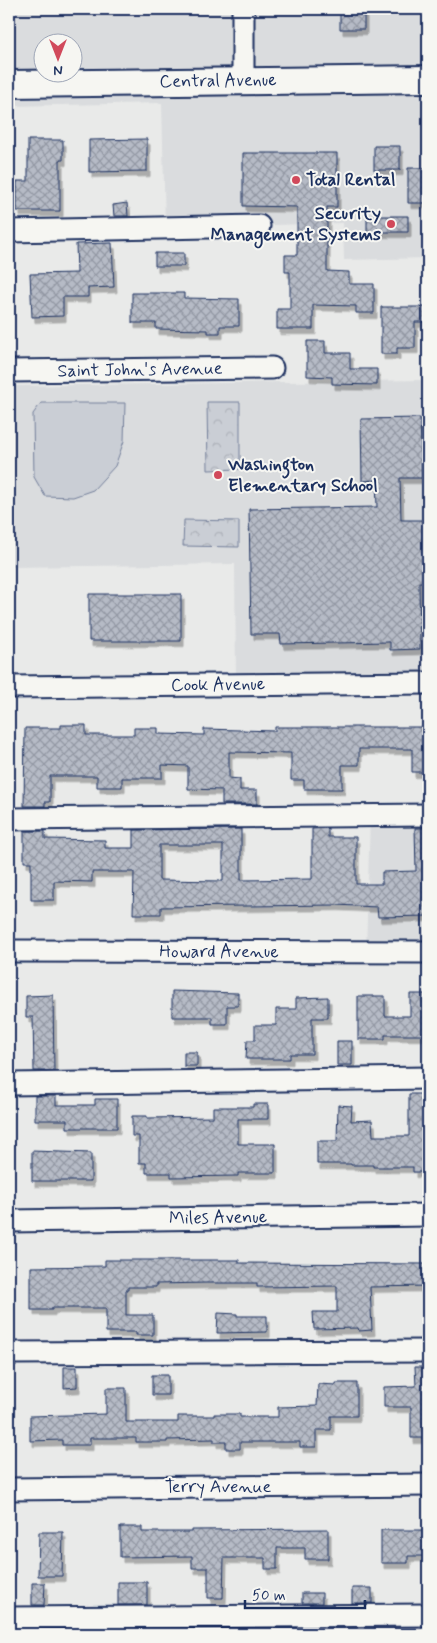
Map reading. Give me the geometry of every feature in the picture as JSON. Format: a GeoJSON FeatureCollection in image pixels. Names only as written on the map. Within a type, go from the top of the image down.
{"type":"FeatureCollection","features":[{"type":"Feature","properties":{"kind":"main road","name":"Central Avenue"},"geometry":{"type":"LineString","coordinates":[[9,84],[428,79]]}},
{"type":"Feature","properties":{"kind":"street"},"geometry":{"type":"LineString","coordinates":[[243,9],[243,81]]}},
{"type":"Feature","properties":{"kind":"street"},"geometry":{"type":"LineString","coordinates":[[9,231],[259,226]]}},
{"type":"Feature","properties":{"kind":"street","name":"Saint John's Avenue"},"geometry":{"type":"LineString","coordinates":[[9,371],[272,368]]}},
{"type":"Feature","properties":{"kind":"street","name":"Cook Avenue"},"geometry":{"type":"LineString","coordinates":[[9,687],[428,683]]}},
{"type":"Feature","properties":{"kind":"street"},"geometry":{"type":"LineString","coordinates":[[9,819],[428,815]]}},
{"type":"Feature","properties":{"kind":"street","name":"Howard Avenue"},"geometry":{"type":"LineString","coordinates":[[9,951],[428,952]]}},
{"type":"Feature","properties":{"kind":"street"},"geometry":{"type":"LineString","coordinates":[[9,1084],[428,1078]]}},
{"type":"Feature","properties":{"kind":"street","name":"Miles Avenue"},"geometry":{"type":"LineString","coordinates":[[9,1221],[428,1215]]}},
{"type":"Feature","properties":{"kind":"street"},"geometry":{"type":"LineString","coordinates":[[9,1353],[428,1350]]}},
{"type":"Feature","properties":{"kind":"street","name":"Terry Avenue"},"geometry":{"type":"LineString","coordinates":[[9,1489],[428,1485]]}},
{"type":"Feature","properties":{"kind":"street"},"geometry":{"type":"LineString","coordinates":[[9,1618],[428,1615]]}},
{"type":"Feature","properties":{"kind":"shaded area"},"geometry":{"type":"Polygon","coordinates":[[[9,9],[428,9],[428,258],[344,260],[343,223],[165,228],[162,103],[9,106],[9,9]]]}},
{"type":"Feature","properties":{"kind":"shaded area","name":"Washington Elementary School"},"geometry":{"type":"Polygon","coordinates":[[[428,380],[428,683],[236,685],[235,564],[9,567],[9,386],[428,380]]]}},
{"type":"Feature","properties":{"kind":"shaded area"},"geometry":{"type":"Polygon","coordinates":[[[428,815],[428,952],[366,952],[370,816],[428,815]]]}},
{"type":"Feature","properties":{"kind":"green space"},"geometry":{"type":"Polygon","coordinates":[[[207,402],[240,402],[240,469],[208,470],[207,402]]]}},
{"type":"Feature","properties":{"kind":"green space"},"geometry":{"type":"Polygon","coordinates":[[[41,403],[125,403],[124,441],[115,466],[93,490],[73,497],[45,496],[34,477],[33,414],[41,403]]]}},
{"type":"Feature","properties":{"kind":"green space"},"geometry":{"type":"Polygon","coordinates":[[[184,520],[239,521],[239,547],[183,546],[184,520]]]}},
{"type":"Feature","properties":{"kind":"building"},"geometry":{"type":"Polygon","coordinates":[[[340,9],[364,9],[364,29],[340,29],[340,9]]]}},
{"type":"Feature","properties":{"kind":"building"},"geometry":{"type":"Polygon","coordinates":[[[147,139],[147,171],[89,172],[89,140],[147,139]]]}},
{"type":"Feature","properties":{"kind":"building"},"geometry":{"type":"Polygon","coordinates":[[[28,140],[63,140],[63,160],[60,160],[60,211],[17,211],[17,181],[28,181],[28,140]]]}},
{"type":"Feature","properties":{"kind":"building"},"geometry":{"type":"Polygon","coordinates":[[[374,146],[400,146],[400,170],[374,170],[374,146]]]}},
{"type":"Feature","properties":{"kind":"building"},"geometry":{"type":"Polygon","coordinates":[[[243,153],[337,153],[337,207],[327,207],[327,271],[349,272],[349,284],[374,284],[374,313],[356,313],[356,306],[313,305],[313,329],[277,329],[277,309],[290,309],[290,272],[285,272],[285,255],[297,255],[297,207],[243,206],[243,153]]]}},
{"type":"Feature","properties":{"kind":"building"},"geometry":{"type":"Polygon","coordinates":[[[408,168],[425,168],[425,203],[408,203],[408,168]]]}},
{"type":"Feature","properties":{"kind":"building"},"geometry":{"type":"Polygon","coordinates":[[[127,203],[128,216],[114,216],[113,205],[127,203]]]}},
{"type":"Feature","properties":{"kind":"building"},"geometry":{"type":"Polygon","coordinates":[[[367,216],[408,216],[408,232],[367,232],[367,216]]]}},
{"type":"Feature","properties":{"kind":"building"},"geometry":{"type":"Polygon","coordinates":[[[112,243],[114,287],[88,288],[88,297],[63,297],[63,316],[32,317],[30,274],[77,273],[76,244],[112,243]]]}},
{"type":"Feature","properties":{"kind":"building"},"geometry":{"type":"Polygon","coordinates":[[[155,253],[184,253],[184,266],[155,266],[155,253]]]}},
{"type":"Feature","properties":{"kind":"building"},"geometry":{"type":"Polygon","coordinates":[[[132,293],[184,293],[184,298],[239,299],[239,326],[220,326],[220,333],[208,333],[208,330],[156,329],[156,323],[132,323],[132,293]]]}},
{"type":"Feature","properties":{"kind":"building"},"geometry":{"type":"Polygon","coordinates":[[[381,307],[428,307],[428,322],[415,322],[415,348],[397,348],[397,354],[381,354],[381,307]]]}},
{"type":"Feature","properties":{"kind":"building"},"geometry":{"type":"Polygon","coordinates":[[[307,341],[325,341],[325,353],[350,353],[350,369],[377,369],[377,385],[332,384],[332,377],[307,376],[307,341]]]}},
{"type":"Feature","properties":{"kind":"building"},"geometry":{"type":"Polygon","coordinates":[[[420,418],[422,478],[400,478],[401,520],[426,520],[428,582],[419,582],[420,649],[390,650],[390,642],[281,644],[280,634],[251,634],[249,509],[377,507],[376,480],[362,481],[361,419],[420,418]]]}},
{"type":"Feature","properties":{"kind":"building"},"geometry":{"type":"Polygon","coordinates":[[[89,594],[181,594],[181,641],[89,641],[89,594]]]}},
{"type":"Feature","properties":{"kind":"building"},"geometry":{"type":"Polygon","coordinates":[[[61,725],[86,725],[86,735],[134,735],[134,728],[158,728],[158,734],[204,735],[204,729],[275,731],[275,727],[428,727],[428,772],[412,772],[412,749],[359,749],[359,765],[342,765],[342,789],[304,789],[304,780],[291,780],[291,753],[229,752],[229,778],[240,779],[240,790],[257,790],[257,804],[222,804],[222,790],[188,789],[188,766],[162,765],[162,778],[122,778],[122,787],[97,787],[97,776],[50,776],[50,802],[45,802],[45,806],[24,806],[25,728],[61,728],[61,725]]]}},
{"type":"Feature","properties":{"kind":"building"},"geometry":{"type":"Polygon","coordinates":[[[328,828],[328,837],[356,837],[356,884],[382,884],[382,872],[416,871],[415,828],[428,828],[428,916],[378,917],[377,907],[336,905],[161,907],[161,914],[133,914],[134,872],[92,872],[92,882],[54,881],[54,900],[31,900],[31,862],[24,862],[24,831],[45,831],[45,839],[105,840],[105,848],[134,848],[134,830],[241,829],[241,880],[312,879],[312,829],[328,828]],[[159,845],[159,880],[223,881],[223,845],[159,845]]]}},
{"type":"Feature","properties":{"kind":"building"},"geometry":{"type":"Polygon","coordinates":[[[172,991],[238,993],[238,1006],[227,1006],[227,1024],[212,1024],[212,1017],[172,1017],[172,991]]]}},
{"type":"Feature","properties":{"kind":"building"},"geometry":{"type":"Polygon","coordinates":[[[410,994],[428,994],[428,1035],[385,1035],[385,1039],[358,1039],[358,996],[385,996],[385,1016],[410,1016],[410,994]]]}},
{"type":"Feature","properties":{"kind":"building"},"geometry":{"type":"Polygon","coordinates":[[[53,995],[54,1071],[34,1071],[33,1017],[26,1017],[26,996],[53,995]]]}},
{"type":"Feature","properties":{"kind":"building"},"geometry":{"type":"Polygon","coordinates":[[[328,997],[328,1018],[312,1018],[312,1054],[290,1054],[290,1059],[246,1059],[247,1040],[255,1040],[255,1025],[276,1025],[276,1009],[296,1009],[296,998],[328,997]]]}},
{"type":"Feature","properties":{"kind":"building"},"geometry":{"type":"Polygon","coordinates":[[[337,1041],[352,1041],[352,1065],[337,1065],[337,1041]]]}},
{"type":"Feature","properties":{"kind":"building"},"geometry":{"type":"Polygon","coordinates":[[[184,1052],[197,1052],[197,1066],[184,1066],[184,1052]]]}},
{"type":"Feature","properties":{"kind":"building"},"geometry":{"type":"Polygon","coordinates":[[[409,1094],[428,1094],[428,1172],[413,1172],[413,1167],[317,1164],[317,1141],[337,1141],[338,1105],[352,1106],[351,1121],[372,1120],[373,1136],[409,1136],[409,1094]]]}},
{"type":"Feature","properties":{"kind":"building"},"geometry":{"type":"Polygon","coordinates":[[[35,1096],[56,1096],[56,1105],[95,1105],[95,1099],[117,1099],[117,1128],[67,1128],[67,1120],[35,1120],[35,1096]]]}},
{"type":"Feature","properties":{"kind":"building"},"geometry":{"type":"Polygon","coordinates":[[[253,1104],[268,1104],[268,1119],[238,1119],[238,1144],[275,1144],[275,1173],[238,1173],[238,1176],[171,1177],[171,1173],[146,1173],[146,1163],[139,1163],[139,1136],[132,1136],[132,1116],[147,1116],[147,1118],[213,1117],[213,1107],[253,1107],[253,1104]]]}},
{"type":"Feature","properties":{"kind":"building"},"geometry":{"type":"Polygon","coordinates":[[[32,1151],[91,1153],[91,1181],[32,1181],[32,1151]]]}},
{"type":"Feature","properties":{"kind":"building"},"geometry":{"type":"Polygon","coordinates":[[[105,1260],[239,1260],[239,1263],[428,1264],[428,1286],[370,1287],[372,1330],[359,1331],[358,1328],[314,1329],[313,1312],[337,1312],[337,1286],[257,1287],[257,1283],[207,1283],[156,1284],[156,1287],[128,1287],[128,1290],[126,1290],[126,1315],[153,1315],[153,1335],[136,1335],[136,1332],[106,1332],[106,1308],[31,1310],[31,1267],[105,1266],[105,1260]]]}},
{"type":"Feature","properties":{"kind":"building"},"geometry":{"type":"Polygon","coordinates":[[[218,1313],[237,1314],[237,1316],[267,1316],[267,1332],[217,1333],[218,1313]]]}},
{"type":"Feature","properties":{"kind":"building"},"geometry":{"type":"Polygon","coordinates":[[[64,1367],[77,1367],[77,1387],[64,1388],[64,1367]]]}},
{"type":"Feature","properties":{"kind":"building"},"geometry":{"type":"Polygon","coordinates":[[[415,1367],[428,1367],[428,1438],[411,1438],[411,1407],[384,1407],[384,1387],[416,1386],[415,1367]]]}},
{"type":"Feature","properties":{"kind":"building"},"geometry":{"type":"Polygon","coordinates":[[[152,1375],[168,1375],[168,1395],[152,1395],[152,1375]]]}},
{"type":"Feature","properties":{"kind":"building"},"geometry":{"type":"Polygon","coordinates":[[[336,1383],[357,1383],[357,1416],[331,1416],[331,1430],[316,1430],[316,1447],[300,1447],[300,1442],[240,1442],[240,1449],[226,1449],[226,1442],[214,1442],[214,1439],[136,1442],[136,1438],[90,1438],[90,1445],[62,1445],[62,1440],[30,1441],[30,1416],[106,1414],[106,1388],[126,1388],[126,1422],[178,1422],[178,1416],[214,1416],[214,1414],[240,1414],[240,1417],[278,1417],[278,1407],[317,1406],[318,1384],[336,1385],[336,1383]]]}},
{"type":"Feature","properties":{"kind":"building"},"geometry":{"type":"Polygon","coordinates":[[[120,1527],[142,1527],[142,1532],[328,1529],[328,1559],[305,1559],[305,1548],[277,1548],[277,1569],[265,1569],[265,1558],[224,1558],[223,1598],[208,1598],[208,1568],[192,1568],[192,1556],[120,1557],[120,1527]]]}},
{"type":"Feature","properties":{"kind":"building"},"geometry":{"type":"Polygon","coordinates":[[[381,1530],[428,1530],[428,1556],[408,1556],[408,1563],[381,1563],[381,1530]]]}},
{"type":"Feature","properties":{"kind":"building"},"geometry":{"type":"Polygon","coordinates":[[[39,1532],[63,1532],[62,1576],[38,1576],[39,1532]]]}},
{"type":"Feature","properties":{"kind":"building"},"geometry":{"type":"Polygon","coordinates":[[[118,1582],[147,1582],[147,1605],[118,1605],[118,1582]]]}},
{"type":"Feature","properties":{"kind":"building"},"geometry":{"type":"Polygon","coordinates":[[[32,1583],[45,1583],[44,1605],[32,1605],[32,1583]]]}},
{"type":"Feature","properties":{"kind":"building"},"geometry":{"type":"Polygon","coordinates":[[[352,1588],[372,1588],[372,1603],[352,1603],[352,1588]]]}},
{"type":"Feature","properties":{"kind":"building"},"geometry":{"type":"Polygon","coordinates":[[[302,1593],[322,1593],[322,1603],[302,1603],[302,1593]]]}},
{"type":"Feature","properties":{"kind":"place","name":"Total Rental"},"geometry":{"type":"Point","coordinates":[296,180]}},
{"type":"Feature","properties":{"kind":"place","name":"Security Management Systems"},"geometry":{"type":"Point","coordinates":[391,224]}},
{"type":"Feature","properties":{"kind":"place","name":"Washington Elementary School"},"geometry":{"type":"Point","coordinates":[218,475]}}]}
